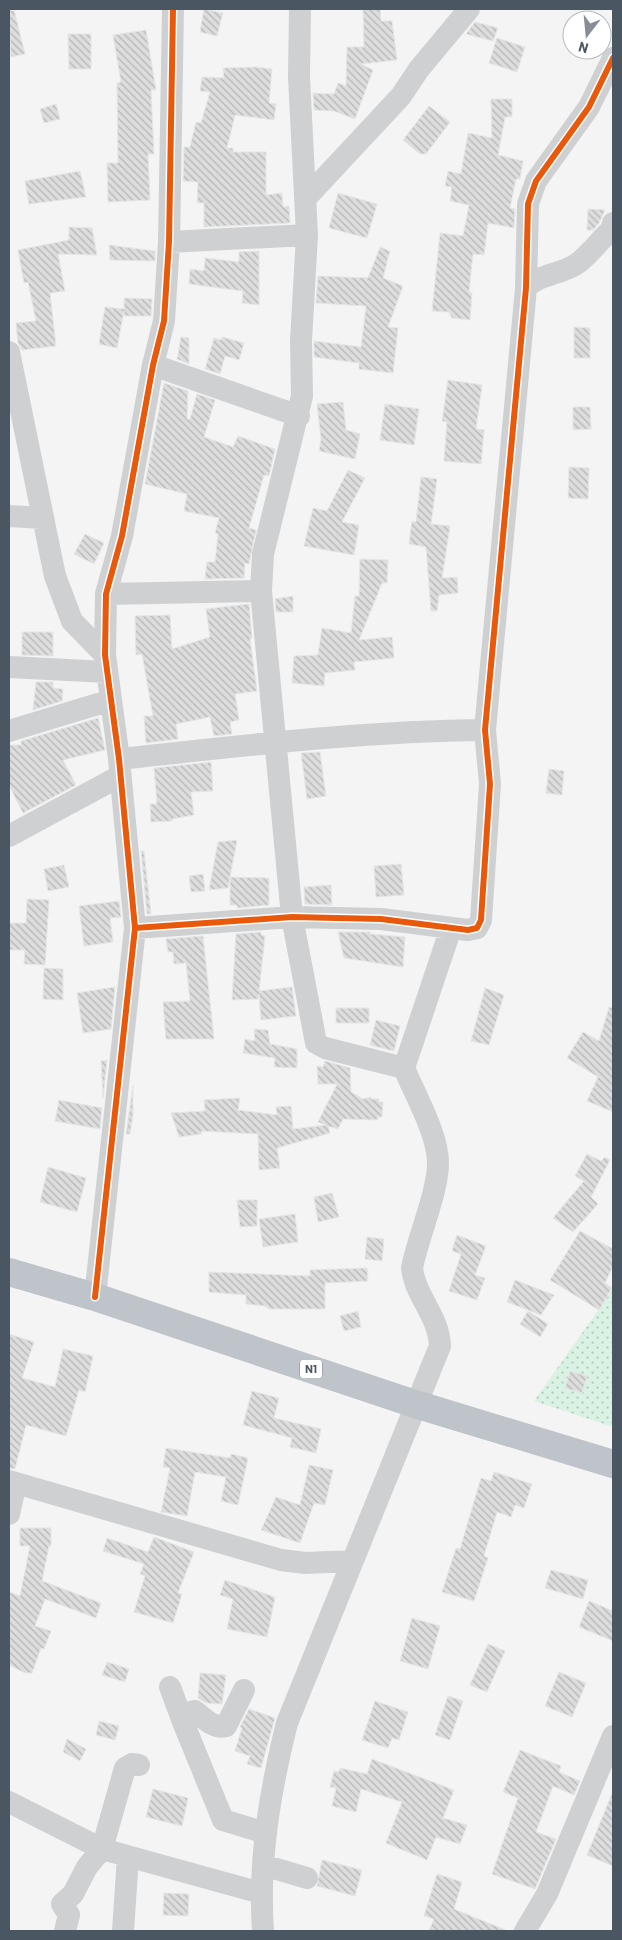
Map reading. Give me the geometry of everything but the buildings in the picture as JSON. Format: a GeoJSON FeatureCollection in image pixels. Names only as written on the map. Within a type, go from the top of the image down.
{"type":"FeatureCollection","features":[{"type":"Feature","properties":{"kind":"highway","name":"N1"},"geometry":{"type":"LineString","coordinates":[[9,1272],[96,1297],[415,1404],[613,1464]]}},
{"type":"Feature","properties":{"kind":"street"},"geometry":{"type":"LineString","coordinates":[[96,1297],[135,928],[119,768],[106,664],[106,594],[122,536],[153,365],[164,321],[168,242],[173,9]]}},
{"type":"Feature","properties":{"kind":"street"},"geometry":{"type":"LineString","coordinates":[[300,9],[299,76],[307,235],[301,341],[302,396],[299,416],[263,554],[260,591],[292,917],[316,1043],[325,1048],[404,1068]]}},
{"type":"Feature","properties":{"kind":"street"},"geometry":{"type":"LineString","coordinates":[[305,199],[402,96],[419,68],[468,9]]}},
{"type":"Feature","properties":{"kind":"street"},"geometry":{"type":"LineString","coordinates":[[135,928],[292,917],[381,919],[468,930],[477,928],[481,920],[490,784],[485,730],[526,288],[528,204],[536,181],[589,107],[613,58]]}},
{"type":"Feature","properties":{"kind":"street"},"geometry":{"type":"LineString","coordinates":[[526,288],[534,280],[552,275],[577,264],[611,230],[613,224]]}},
{"type":"Feature","properties":{"kind":"street"},"geometry":{"type":"LineString","coordinates":[[168,242],[307,235]]}},
{"type":"Feature","properties":{"kind":"street"},"geometry":{"type":"LineString","coordinates":[[9,352],[55,576],[72,621],[106,664]]}},
{"type":"Feature","properties":{"kind":"street"},"geometry":{"type":"LineString","coordinates":[[153,365],[299,416]]}},
{"type":"Feature","properties":{"kind":"street"},"geometry":{"type":"LineString","coordinates":[[9,516],[42,518]]}},
{"type":"Feature","properties":{"kind":"street"},"geometry":{"type":"LineString","coordinates":[[106,594],[260,591]]}},
{"type":"Feature","properties":{"kind":"street"},"geometry":{"type":"LineString","coordinates":[[9,667],[106,664]]}},
{"type":"Feature","properties":{"kind":"street"},"geometry":{"type":"LineString","coordinates":[[9,731],[111,700]]}},
{"type":"Feature","properties":{"kind":"street"},"geometry":{"type":"LineString","coordinates":[[9,836],[119,768],[276,742],[420,731],[485,730]]}},
{"type":"Feature","properties":{"kind":"street"},"geometry":{"type":"LineString","coordinates":[[263,1931],[261,1893],[266,1833],[278,1760],[287,1723],[440,1346],[440,1332],[433,1315],[413,1280],[412,1268],[436,1179],[438,1162],[428,1124],[404,1068],[451,928]]}},
{"type":"Feature","properties":{"kind":"street"},"geometry":{"type":"LineString","coordinates":[[9,1514],[12,1482],[281,1560],[305,1563],[352,1561]]}},
{"type":"Feature","properties":{"kind":"street"},"geometry":{"type":"LineString","coordinates":[[170,1687],[223,1820],[266,1833]]}},
{"type":"Feature","properties":{"kind":"street"},"geometry":{"type":"LineString","coordinates":[[183,1722],[187,1713],[195,1711],[214,1726],[221,1728],[226,1726],[244,1690]]}},
{"type":"Feature","properties":{"kind":"street"},"geometry":{"type":"LineString","coordinates":[[525,1931],[547,1894],[613,1736]]}},
{"type":"Feature","properties":{"kind":"street"},"geometry":{"type":"LineString","coordinates":[[65,1931],[68,1915],[62,1904],[73,1894],[87,1867],[102,1849],[125,1768],[132,1764],[139,1765]]}},
{"type":"Feature","properties":{"kind":"street"},"geometry":{"type":"LineString","coordinates":[[9,1802],[102,1849],[261,1893]]}},
{"type":"Feature","properties":{"kind":"street"},"geometry":{"type":"LineString","coordinates":[[123,1931],[128,1857]]}},
{"type":"Feature","properties":{"kind":"street"},"geometry":{"type":"LineString","coordinates":[[263,1865],[307,1878]]}},
{"type":"Feature","properties":{"kind":"green space"},"geometry":{"type":"Polygon","coordinates":[[[613,1289],[613,1427],[534,1401],[613,1289]]]}},
{"type":"Feature","properties":{"kind":"cycle path"},"geometry":{"type":"LineString","coordinates":[[95,1297],[135,928],[119,759],[105,655],[106,594],[122,536],[153,365],[164,321],[169,242],[173,9]]}},
{"type":"Feature","properties":{"kind":"cycle path"},"geometry":{"type":"LineString","coordinates":[[135,928],[292,917],[381,919],[468,930],[477,928],[481,920],[490,784],[485,730],[526,288],[528,204],[536,181],[589,107],[613,58]]}}]}
